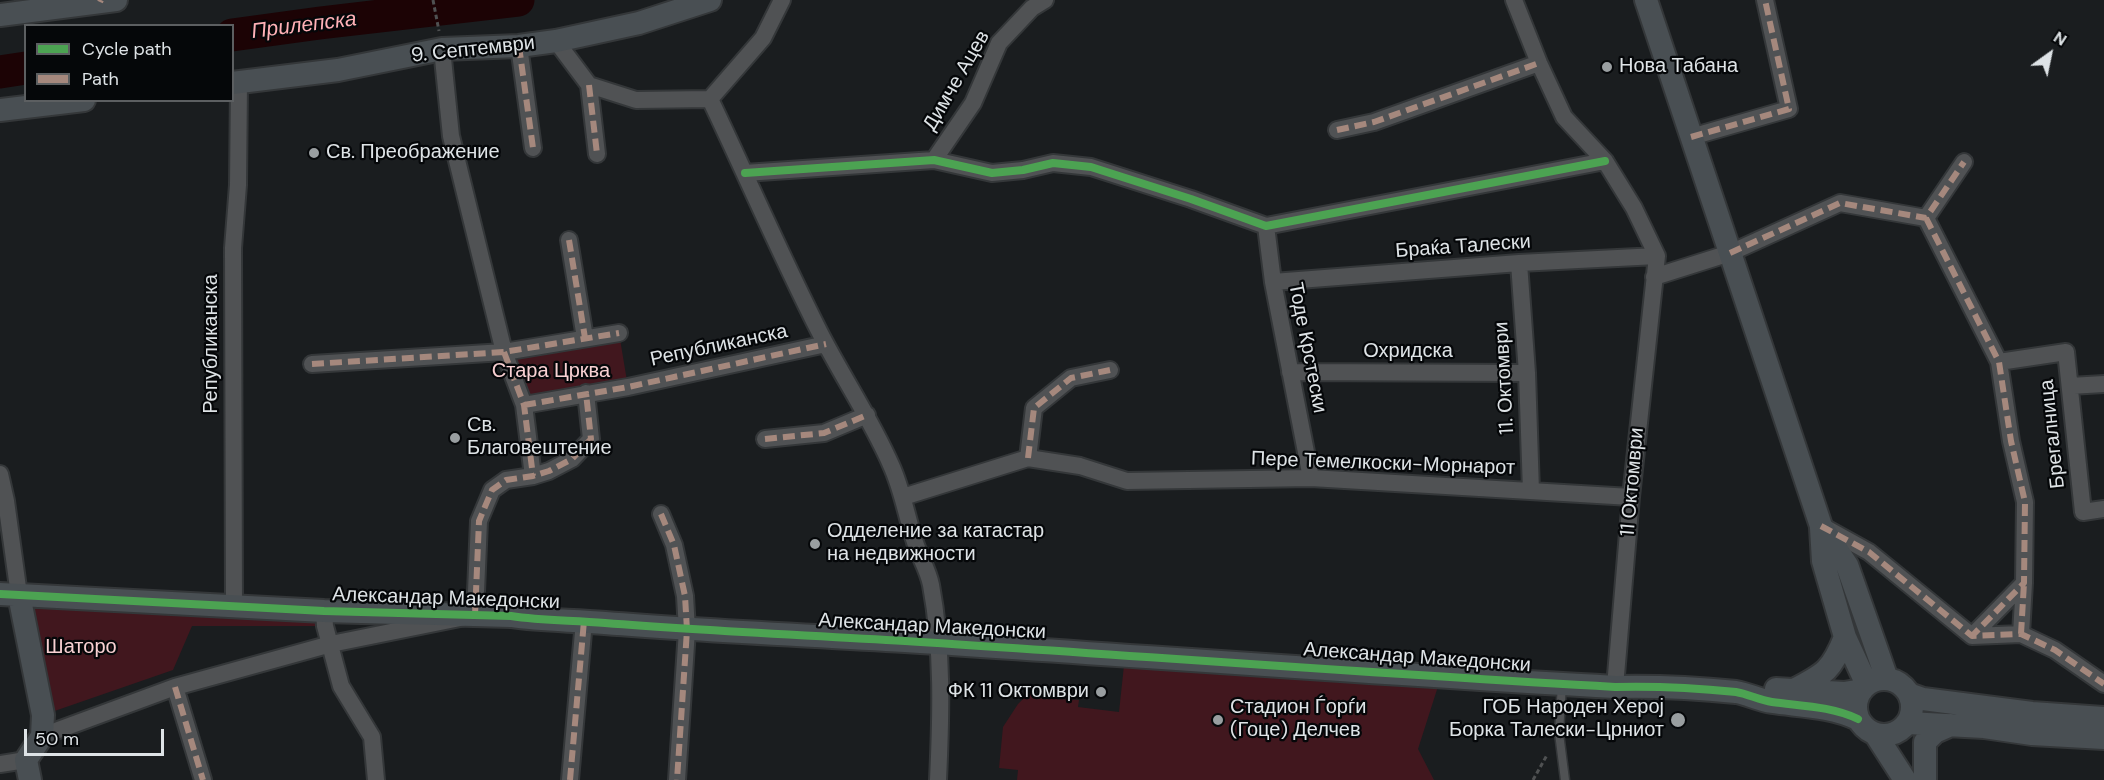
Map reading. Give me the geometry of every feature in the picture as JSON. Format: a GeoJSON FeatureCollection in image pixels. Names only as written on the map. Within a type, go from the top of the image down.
{"type":"FeatureCollection","features":[{"type":"Feature","properties":{"kind":"street","name":"9. Септември"},"geometry":{"type":"LineString","coordinates":[[236,83],[338,70],[442,49],[519,46],[556,41],[639,23],[710,0]]}},
{"type":"Feature","properties":{"kind":"street"},"geometry":{"type":"LineString","coordinates":[[589,85],[636,100],[710,99],[763,38],[782,0]]}},
{"type":"Feature","properties":{"kind":"street","name":"Димче Ацев"},"geometry":{"type":"LineString","coordinates":[[934,160],[972,103],[999,43],[1032,8],[1045,0]]}},
{"type":"Feature","properties":{"kind":"street"},"geometry":{"type":"LineString","coordinates":[[1514,0],[1564,117],[1605,161],[1634,208],[1657,256]]}},
{"type":"Feature","properties":{"kind":"street"},"geometry":{"type":"LineString","coordinates":[[1646,0],[1821,526],[1823,561],[1845,637],[1872,685]]}},
{"type":"Feature","properties":{"kind":"street"},"geometry":{"type":"LineString","coordinates":[[1691,138],[1789,109],[1765,0]]}},
{"type":"Feature","properties":{"kind":"street"},"geometry":{"type":"LineString","coordinates":[[0,15],[106,1]]}},
{"type":"Feature","properties":{"kind":"street"},"geometry":{"type":"LineString","coordinates":[[556,41],[589,85],[597,154]]}},
{"type":"Feature","properties":{"kind":"street"},"geometry":{"type":"LineString","coordinates":[[519,46],[533,148]]}},
{"type":"Feature","properties":{"kind":"street"},"geometry":{"type":"LineString","coordinates":[[442,49],[451,136],[504,352],[524,405],[533,476]]}},
{"type":"Feature","properties":{"kind":"street"},"geometry":{"type":"LineString","coordinates":[[1336,130],[1374,122],[1539,63]]}},
{"type":"Feature","properties":{"kind":"street","name":"Републиканска"},"geometry":{"type":"LineString","coordinates":[[234,606],[233,248],[237,185],[236,83]]}},
{"type":"Feature","properties":{"kind":"street"},"geometry":{"type":"LineString","coordinates":[[710,99],[746,173],[783,260],[826,344],[867,415],[892,465],[903,497],[914,540],[931,583],[939,644],[941,718],[938,780]]}},
{"type":"Feature","properties":{"kind":"street"},"geometry":{"type":"LineString","coordinates":[[0,110],[67,102]]}},
{"type":"Feature","properties":{"kind":"street"},"geometry":{"type":"LineString","coordinates":[[746,173],[934,160],[992,172],[1023,170],[1053,163],[1091,167],[1266,226],[1605,161]]}},
{"type":"Feature","properties":{"kind":"street"},"geometry":{"type":"LineString","coordinates":[[1926,218],[1964,162]]}},
{"type":"Feature","properties":{"kind":"street"},"geometry":{"type":"LineString","coordinates":[[1654,277],[1730,253],[1840,203],[1926,218]]}},
{"type":"Feature","properties":{"kind":"street"},"geometry":{"type":"LineString","coordinates":[[1926,218],[2000,362],[2011,441],[2025,502],[2021,634]]}},
{"type":"Feature","properties":{"kind":"street","name":"Тоде Крстески"},"geometry":{"type":"LineString","coordinates":[[1266,226],[1273,282],[1311,478]]}},
{"type":"Feature","properties":{"kind":"street"},"geometry":{"type":"LineString","coordinates":[[569,240],[585,338]]}},
{"type":"Feature","properties":{"kind":"street","name":"Браќа Талески"},"geometry":{"type":"LineString","coordinates":[[1273,282],[1519,263],[1657,256]]}},
{"type":"Feature","properties":{"kind":"street","name":"11 Октомври"},"geometry":{"type":"LineString","coordinates":[[1615,687],[1631,497],[1657,256]]}},
{"type":"Feature","properties":{"kind":"street","name":"11. Октомври"},"geometry":{"type":"LineString","coordinates":[[1519,263],[1527,373],[1531,491]]}},
{"type":"Feature","properties":{"kind":"street"},"geometry":{"type":"LineString","coordinates":[[312,364],[504,352],[619,333]]}},
{"type":"Feature","properties":{"kind":"street","name":"Републиканска"},"geometry":{"type":"LineString","coordinates":[[524,405],[628,387],[826,344]]}},
{"type":"Feature","properties":{"kind":"street","name":"Брегалница"},"geometry":{"type":"LineString","coordinates":[[2000,362],[2066,352],[2083,512],[2104,509]]}},
{"type":"Feature","properties":{"kind":"street"},"geometry":{"type":"LineString","coordinates":[[1028,458],[1034,408],[1071,378],[1110,370]]}},
{"type":"Feature","properties":{"kind":"street","name":"Охридска"},"geometry":{"type":"LineString","coordinates":[[1290,372],[1527,373]]}},
{"type":"Feature","properties":{"kind":"street"},"geometry":{"type":"LineString","coordinates":[[2070,386],[2104,384]]}},
{"type":"Feature","properties":{"kind":"street"},"geometry":{"type":"LineString","coordinates":[[475,615],[479,521],[492,490],[506,480],[549,471],[572,459],[591,440],[586,393]]}},
{"type":"Feature","properties":{"kind":"street"},"geometry":{"type":"LineString","coordinates":[[765,440],[824,433],[867,415]]}},
{"type":"Feature","properties":{"kind":"street","name":"Пере Темелкоски-Морнарот"},"geometry":{"type":"LineString","coordinates":[[903,497],[1028,458],[1080,466],[1127,481],[1311,478],[1631,497]]}},
{"type":"Feature","properties":{"kind":"street"},"geometry":{"type":"LineString","coordinates":[[0,474],[6,501],[10,595],[43,715],[42,736],[28,770],[0,764]]}},
{"type":"Feature","properties":{"kind":"street"},"geometry":{"type":"LineString","coordinates":[[661,514],[674,545],[686,596],[687,630],[677,780]]}},
{"type":"Feature","properties":{"kind":"street"},"geometry":{"type":"LineString","coordinates":[[1821,526],[1869,552],[1972,636],[2021,634],[2055,650],[2104,684]]}},
{"type":"Feature","properties":{"kind":"street"},"geometry":{"type":"LineString","coordinates":[[1821,526],[1847,565],[1872,685]]}},
{"type":"Feature","properties":{"kind":"street"},"geometry":{"type":"LineString","coordinates":[[1972,636],[2024,583]]}},
{"type":"Feature","properties":{"kind":"street","name":"Александар Македонски"},"geometry":{"type":"LineString","coordinates":[[10,595],[584,621],[687,630],[1562,684],[1738,692],[1766,701],[1825,709],[1858,718]]}},
{"type":"Feature","properties":{"kind":"street"},"geometry":{"type":"LineString","coordinates":[[324,610],[325,626],[341,686],[372,737],[376,780]]}},
{"type":"Feature","properties":{"kind":"street","name":"Александар Македонски"},"geometry":{"type":"LineString","coordinates":[[42,736],[175,687],[331,644],[475,615]]}},
{"type":"Feature","properties":{"kind":"street"},"geometry":{"type":"LineString","coordinates":[[570,780],[584,621]]}},
{"type":"Feature","properties":{"kind":"street"},"geometry":{"type":"LineString","coordinates":[[1793,690],[1823,675],[1838,655],[1845,637]]}},
{"type":"Feature","properties":{"kind":"street"},"geometry":{"type":"LineString","coordinates":[[1738,692],[1766,689],[1844,693],[1872,685],[1896,682],[1909,694],[1923,699],[2032,713],[2104,718]]}},
{"type":"Feature","properties":{"kind":"street"},"geometry":{"type":"LineString","coordinates":[[1872,685],[1856,704],[1858,718],[1865,728],[1876,735],[1905,780]]}},
{"type":"Feature","properties":{"kind":"street"},"geometry":{"type":"LineString","coordinates":[[175,687],[203,780]]}},
{"type":"Feature","properties":{"kind":"street"},"geometry":{"type":"LineString","coordinates":[[1876,735],[1886,736],[1896,733],[1906,725],[1912,704],[1909,694]]}},
{"type":"Feature","properties":{"kind":"street"},"geometry":{"type":"LineString","coordinates":[[1906,725],[1984,727],[2032,734],[2104,738]]}},
{"type":"Feature","properties":{"kind":"street"},"geometry":{"type":"LineString","coordinates":[[1906,725],[1909,754],[1923,780]]}},
{"type":"Feature","properties":{"kind":"street"},"geometry":{"type":"LineString","coordinates":[[1923,780],[1924,742],[1935,732],[1952,725]]}},
{"type":"Feature","properties":{"kind":"lane"},"geometry":{"type":"LineString","coordinates":[[1562,684],[1559,733],[1565,780]]}},
{"type":"Feature","properties":{"kind":"path"},"geometry":{"type":"LineString","coordinates":[[433,0],[442,49]]}},
{"type":"Feature","properties":{"kind":"path"},"geometry":{"type":"LineString","coordinates":[[1533,780],[1559,733]]}},
{"type":"Feature","properties":{"kind":"green space","name":"Стара Црква"},"geometry":{"type":"Polygon","coordinates":[[[619,333],[628,387],[524,405],[504,352],[619,333]]]}},
{"type":"Feature","properties":{"kind":"green space","name":"Шаторо"},"geometry":{"type":"Polygon","coordinates":[[[19,595],[324,611],[325,626],[192,626],[173,670],[43,715],[19,595]]]}},
{"type":"Feature","properties":{"kind":"green space","name":"Стадион Ѓорѓи (Гоце) Делчев"},"geometry":{"type":"Polygon","coordinates":[[[1125,656],[1441,677],[1418,749],[1434,780],[1017,780],[1018,770],[999,768],[1003,727],[1018,704],[1032,690],[1032,698],[1079,700],[1078,707],[1119,712],[1125,656]]]}},
{"type":"Feature","properties":{"kind":"waterway","name":"Прилепска"},"geometry":{"type":"LineString","coordinates":[[234,35],[518,0]]}},
{"type":"Feature","properties":{"kind":"waterway","name":"Прилепска"},"geometry":{"type":"LineString","coordinates":[[0,72],[24,68]]}},
{"type":"Feature","properties":{"kind":"marked path"},"geometry":{"type":"LineString","coordinates":[[1691,137],[1789,109],[1765,0]]}},
{"type":"Feature","properties":{"kind":"marked path"},"geometry":{"type":"LineString","coordinates":[[519,46],[533,148]]}},
{"type":"Feature","properties":{"kind":"marked path"},"geometry":{"type":"LineString","coordinates":[[1337,130],[1374,122],[1539,63]]}},
{"type":"Feature","properties":{"kind":"marked path"},"geometry":{"type":"LineString","coordinates":[[589,85],[597,154]]}},
{"type":"Feature","properties":{"kind":"marked path"},"geometry":{"type":"LineString","coordinates":[[1730,253],[1840,203],[1926,218],[1964,162]]}},
{"type":"Feature","properties":{"kind":"marked path"},"geometry":{"type":"LineString","coordinates":[[1926,218],[1999,362],[2011,441],[2025,502],[2024,583],[1972,636]]}},
{"type":"Feature","properties":{"kind":"marked path"},"geometry":{"type":"LineString","coordinates":[[569,240],[585,338]]}},
{"type":"Feature","properties":{"kind":"marked path"},"geometry":{"type":"LineString","coordinates":[[312,364],[504,352],[619,333]]}},
{"type":"Feature","properties":{"kind":"marked path"},"geometry":{"type":"LineString","coordinates":[[524,405],[628,387],[826,344]]}},
{"type":"Feature","properties":{"kind":"marked path"},"geometry":{"type":"LineString","coordinates":[[504,352],[524,405],[533,476]]}},
{"type":"Feature","properties":{"kind":"marked path"},"geometry":{"type":"LineString","coordinates":[[1028,458],[1034,408],[1071,378],[1110,370]]}},
{"type":"Feature","properties":{"kind":"marked path"},"geometry":{"type":"LineString","coordinates":[[475,615],[479,521],[492,490],[506,480],[549,471],[572,459],[591,439],[586,393]]}},
{"type":"Feature","properties":{"kind":"marked path"},"geometry":{"type":"LineString","coordinates":[[765,439],[824,433],[867,415]]}},
{"type":"Feature","properties":{"kind":"marked path"},"geometry":{"type":"LineString","coordinates":[[661,514],[674,545],[685,596],[687,630],[677,780]]}},
{"type":"Feature","properties":{"kind":"marked path"},"geometry":{"type":"LineString","coordinates":[[1821,526],[1869,552],[1972,636],[2021,634],[2055,650],[2104,684]]}},
{"type":"Feature","properties":{"kind":"marked path"},"geometry":{"type":"LineString","coordinates":[[2021,634],[2024,583]]}},
{"type":"Feature","properties":{"kind":"marked path"},"geometry":{"type":"LineString","coordinates":[[570,780],[584,621]]}},
{"type":"Feature","properties":{"kind":"marked path"},"geometry":{"type":"LineString","coordinates":[[175,687],[203,780]]}},
{"type":"Feature","properties":{"kind":"cycle path"},"geometry":{"type":"LineString","coordinates":[[745,173],[934,160],[992,173],[1023,170],[1053,163],[1091,167],[1266,226],[1605,161]]}},
{"type":"Feature","properties":{"kind":"cycle path"},"geometry":{"type":"LineString","coordinates":[[0,594],[324,611],[511,616],[1526,682],[1706,689],[1736,692],[1772,702],[1826,709],[1858,719]]}},
{"type":"Feature","properties":{"kind":"place","name":"Нова Табана"},"geometry":{"type":"Point","coordinates":[1607,67]}},
{"type":"Feature","properties":{"kind":"place","name":"Св. Преображение"},"geometry":{"type":"Point","coordinates":[314,153]}},
{"type":"Feature","properties":{"kind":"place","name":"Св. Благовештение"},"geometry":{"type":"Point","coordinates":[455,438]}},
{"type":"Feature","properties":{"kind":"place","name":"Одделение за катастар на недвижности"},"geometry":{"type":"Point","coordinates":[815,544]}},
{"type":"Feature","properties":{"kind":"place","name":"ФК 11 Октомври"},"geometry":{"type":"Point","coordinates":[1101,692]}},
{"type":"Feature","properties":{"kind":"place","name":"Стадион Ѓорѓи (Гоце) Делчев"},"geometry":{"type":"Point","coordinates":[1218,720]}},
{"type":"Feature","properties":{"kind":"place","name":"ГОБ Народен Херој Борка Талески-Црниот"},"geometry":{"type":"Point","coordinates":[1678,720]}}]}
